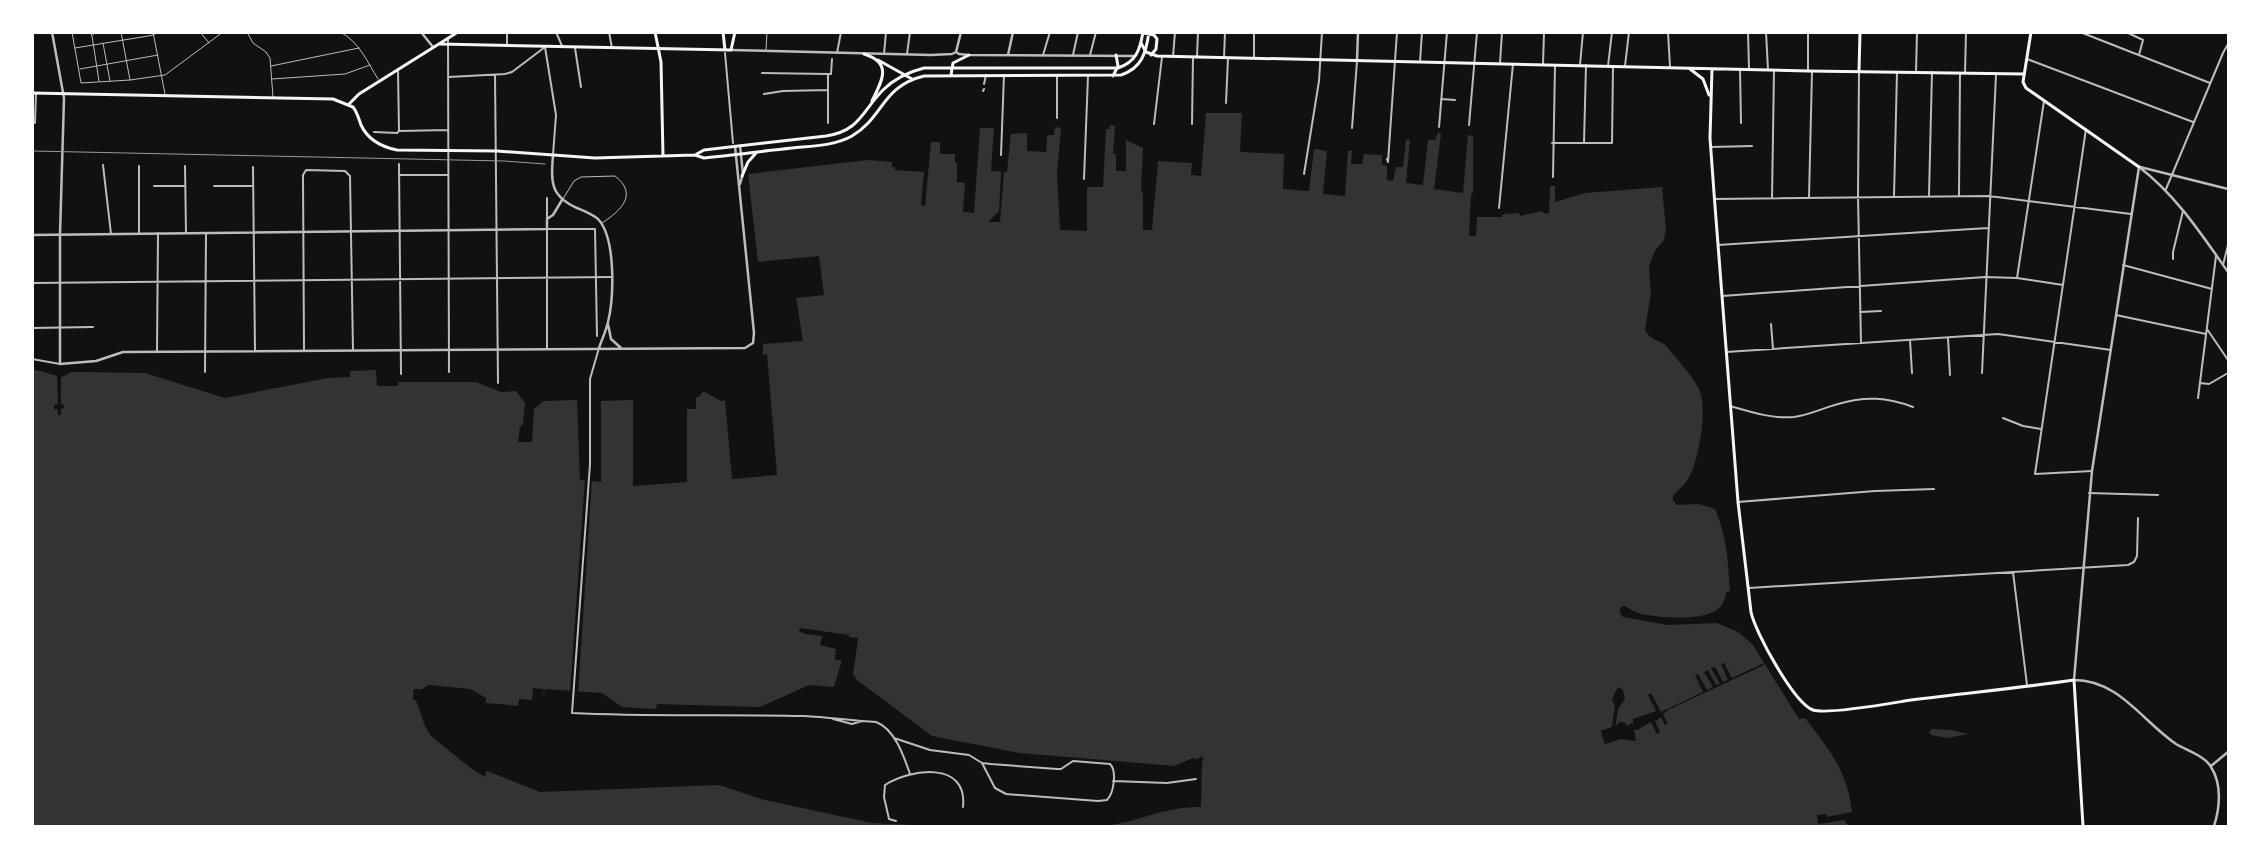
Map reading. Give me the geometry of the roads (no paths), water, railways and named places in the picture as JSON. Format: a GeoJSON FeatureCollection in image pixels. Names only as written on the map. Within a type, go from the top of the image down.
{"type":"FeatureCollection","features":[{"type":"Feature","properties":{"kind":"main road"},"geometry":{"type":"LineString","coordinates":[[349,104],[359,94],[458,32]]}},
{"type":"Feature","properties":{"kind":"main road"},"geometry":{"type":"LineString","coordinates":[[655,32],[662,71],[663,156]]}},
{"type":"Feature","properties":{"kind":"main road"},"geometry":{"type":"LineString","coordinates":[[723,32],[725,52]]}},
{"type":"Feature","properties":{"kind":"main road"},"geometry":{"type":"LineString","coordinates":[[440,44],[725,52],[731,50],[735,32]]}},
{"type":"Feature","properties":{"kind":"main road"},"geometry":{"type":"LineString","coordinates":[[1859,71],[1860,32]]}},
{"type":"Feature","properties":{"kind":"main road"},"geometry":{"type":"LineString","coordinates":[[2031,32],[2023,82],[2026,88],[2139,167]]}},
{"type":"Feature","properties":{"kind":"main road"},"geometry":{"type":"LineString","coordinates":[[696,155],[704,150],[734,145],[740,146],[833,135],[852,127],[864,116],[883,89],[902,75],[924,68],[1118,68],[1129,63],[1136,56],[1143,33],[1155,36],[1158,41],[1156,49],[1151,55]]}},
{"type":"Feature","properties":{"kind":"main road"},"geometry":{"type":"LineString","coordinates":[[34,93],[333,98],[349,104],[355,110],[365,133],[382,145],[403,150],[448,152],[497,151],[612,158],[696,155],[704,158],[832,144],[848,138],[868,124],[894,90],[914,79],[930,75],[1113,76],[1126,73],[1142,60],[1146,52],[1149,33]]}},
{"type":"Feature","properties":{"kind":"main road"},"geometry":{"type":"LineString","coordinates":[[1141,43],[1146,52],[1162,57],[2024,74]]}},
{"type":"Feature","properties":{"kind":"main road"},"geometry":{"type":"LineString","coordinates":[[864,54],[902,75],[914,79]]}},
{"type":"Feature","properties":{"kind":"main road"},"geometry":{"type":"LineString","coordinates":[[951,75],[951,67],[955,61],[970,55]]}},
{"type":"Feature","properties":{"kind":"main road"},"geometry":{"type":"LineString","coordinates":[[1113,76],[1118,68],[1116,56]]}},
{"type":"Feature","properties":{"kind":"main road"},"geometry":{"type":"LineString","coordinates":[[864,116],[883,77],[882,67],[875,59]]}},
{"type":"Feature","properties":{"kind":"main road"},"geometry":{"type":"LineString","coordinates":[[1690,68],[1703,79],[1710,99]]}},
{"type":"Feature","properties":{"kind":"main road"},"geometry":{"type":"LineString","coordinates":[[1712,69],[1710,99],[1714,199],[1738,502],[1755,628],[1793,692],[1806,706],[1816,711],[1874,706],[2074,680],[2083,826]]}},
{"type":"Feature","properties":{"kind":"main road"},"geometry":{"type":"LineString","coordinates":[[742,176],[748,162],[758,152]]}},
{"type":"Feature","properties":{"kind":"street"},"geometry":{"type":"LineString","coordinates":[[52,32],[63,92],[60,364]]}},
{"type":"Feature","properties":{"kind":"street"},"geometry":{"type":"LineString","coordinates":[[421,32],[434,48]]}},
{"type":"Feature","properties":{"kind":"street"},"geometry":{"type":"LineString","coordinates":[[507,32],[507,46]]}},
{"type":"Feature","properties":{"kind":"street"},"geometry":{"type":"LineString","coordinates":[[556,32],[562,47]]}},
{"type":"Feature","properties":{"kind":"street"},"geometry":{"type":"LineString","coordinates":[[609,32],[612,48]]}},
{"type":"Feature","properties":{"kind":"street"},"geometry":{"type":"LineString","coordinates":[[838,53],[841,32]]}},
{"type":"Feature","properties":{"kind":"street"},"geometry":{"type":"LineString","coordinates":[[884,54],[886,32]]}},
{"type":"Feature","properties":{"kind":"street"},"geometry":{"type":"LineString","coordinates":[[907,54],[910,32]]}},
{"type":"Feature","properties":{"kind":"street"},"geometry":{"type":"LineString","coordinates":[[956,52],[961,32]]}},
{"type":"Feature","properties":{"kind":"street"},"geometry":{"type":"LineString","coordinates":[[1008,55],[1012,32]]}},
{"type":"Feature","properties":{"kind":"street"},"geometry":{"type":"LineString","coordinates":[[1043,55],[1050,32]]}},
{"type":"Feature","properties":{"kind":"street"},"geometry":{"type":"LineString","coordinates":[[1074,55],[1078,32]]}},
{"type":"Feature","properties":{"kind":"street"},"geometry":{"type":"LineString","coordinates":[[1090,56],[1096,32]]}},
{"type":"Feature","properties":{"kind":"street"},"geometry":{"type":"LineString","coordinates":[[1173,57],[1175,32]]}},
{"type":"Feature","properties":{"kind":"street"},"geometry":{"type":"LineString","coordinates":[[1192,124],[1198,32]]}},
{"type":"Feature","properties":{"kind":"street"},"geometry":{"type":"LineString","coordinates":[[1225,32],[1226,103]]}},
{"type":"Feature","properties":{"kind":"street"},"geometry":{"type":"LineString","coordinates":[[1254,32],[1254,58]]}},
{"type":"Feature","properties":{"kind":"street"},"geometry":{"type":"LineString","coordinates":[[1304,174],[1319,82],[1322,32]]}},
{"type":"Feature","properties":{"kind":"street"},"geometry":{"type":"LineString","coordinates":[[1352,128],[1358,32]]}},
{"type":"Feature","properties":{"kind":"street"},"geometry":{"type":"LineString","coordinates":[[1387,159],[1397,32]]}},
{"type":"Feature","properties":{"kind":"street"},"geometry":{"type":"LineString","coordinates":[[1420,62],[1422,32]]}},
{"type":"Feature","properties":{"kind":"street"},"geometry":{"type":"LineString","coordinates":[[1439,128],[1447,32]]}},
{"type":"Feature","properties":{"kind":"street"},"geometry":{"type":"LineString","coordinates":[[1469,125],[1476,32]]}},
{"type":"Feature","properties":{"kind":"street"},"geometry":{"type":"LineString","coordinates":[[1500,63],[1502,32]]}},
{"type":"Feature","properties":{"kind":"street"},"geometry":{"type":"LineString","coordinates":[[1543,64],[1544,32]]}},
{"type":"Feature","properties":{"kind":"street"},"geometry":{"type":"LineString","coordinates":[[1580,65],[1583,32]]}},
{"type":"Feature","properties":{"kind":"street"},"geometry":{"type":"LineString","coordinates":[[1608,66],[1612,32]]}},
{"type":"Feature","properties":{"kind":"street"},"geometry":{"type":"LineString","coordinates":[[1625,66],[1629,32]]}},
{"type":"Feature","properties":{"kind":"street"},"geometry":{"type":"LineString","coordinates":[[1668,32],[1670,67]]}},
{"type":"Feature","properties":{"kind":"street"},"geometry":{"type":"LineString","coordinates":[[1748,32],[1750,70]]}},
{"type":"Feature","properties":{"kind":"street"},"geometry":{"type":"LineString","coordinates":[[1766,32],[1768,70]]}},
{"type":"Feature","properties":{"kind":"street"},"geometry":{"type":"LineString","coordinates":[[1808,32],[1810,71],[1809,197]]}},
{"type":"Feature","properties":{"kind":"street"},"geometry":{"type":"LineString","coordinates":[[1916,72],[1917,32]]}},
{"type":"Feature","properties":{"kind":"street"},"geometry":{"type":"LineString","coordinates":[[1965,72],[1966,32]]}},
{"type":"Feature","properties":{"kind":"street"},"geometry":{"type":"LineString","coordinates":[[2080,32],[2210,83]]}},
{"type":"Feature","properties":{"kind":"street"},"geometry":{"type":"LineString","coordinates":[[2126,32],[2143,40],[2139,55]]}},
{"type":"Feature","properties":{"kind":"street"},"geometry":{"type":"LineString","coordinates":[[448,38],[449,372]]}},
{"type":"Feature","properties":{"kind":"street"},"geometry":{"type":"LineString","coordinates":[[2166,189],[2193,122],[2228,44]]}},
{"type":"Feature","properties":{"kind":"street"},"geometry":{"type":"LineString","coordinates":[[448,77],[495,75],[512,72],[545,47],[556,115],[553,185],[562,200],[594,216],[602,223],[610,249],[611,278],[608,323],[590,383],[589,476],[572,713],[631,716],[722,714],[832,718],[881,724],[894,738],[910,774]]}},
{"type":"Feature","properties":{"kind":"street"},"geometry":{"type":"LineString","coordinates":[[575,47],[581,87]]}},
{"type":"Feature","properties":{"kind":"street"},"geometry":{"type":"LineString","coordinates":[[731,50],[864,54],[952,54],[956,52],[970,55],[1136,56]]}},
{"type":"Feature","properties":{"kind":"street"},"geometry":{"type":"LineString","coordinates":[[32,359],[60,364],[96,361],[123,352],[742,348],[751,346],[754,333],[725,52]]}},
{"type":"Feature","properties":{"kind":"street"},"geometry":{"type":"LineString","coordinates":[[1154,124],[1162,57]]}},
{"type":"Feature","properties":{"kind":"street"},"geometry":{"type":"LineString","coordinates":[[762,73],[832,74],[832,59]]}},
{"type":"Feature","properties":{"kind":"street"},"geometry":{"type":"LineString","coordinates":[[2027,59],[2193,122]]}},
{"type":"Feature","properties":{"kind":"street"},"geometry":{"type":"LineString","coordinates":[[1499,208],[1513,64]]}},
{"type":"Feature","properties":{"kind":"street"},"geometry":{"type":"LineString","coordinates":[[1553,177],[1552,143],[1555,65]]}},
{"type":"Feature","properties":{"kind":"street"},"geometry":{"type":"LineString","coordinates":[[1584,143],[1586,66]]}},
{"type":"Feature","properties":{"kind":"street"},"geometry":{"type":"LineString","coordinates":[[1552,143],[1612,143],[1613,66]]}},
{"type":"Feature","properties":{"kind":"street"},"geometry":{"type":"LineString","coordinates":[[1740,69],[1741,123]]}},
{"type":"Feature","properties":{"kind":"street"},"geometry":{"type":"LineString","coordinates":[[398,70],[398,130]]}},
{"type":"Feature","properties":{"kind":"street"},"geometry":{"type":"LineString","coordinates":[[1772,198],[1774,70]]}},
{"type":"Feature","properties":{"kind":"street"},"geometry":{"type":"LineString","coordinates":[[1859,71],[1858,196],[1861,343]]}},
{"type":"Feature","properties":{"kind":"street"},"geometry":{"type":"LineString","coordinates":[[1894,196],[1896,72]]}},
{"type":"Feature","properties":{"kind":"street"},"geometry":{"type":"LineString","coordinates":[[1928,196],[1932,72]]}},
{"type":"Feature","properties":{"kind":"street"},"geometry":{"type":"LineString","coordinates":[[1959,196],[1960,72]]}},
{"type":"Feature","properties":{"kind":"street"},"geometry":{"type":"LineString","coordinates":[[1982,372],[1996,73]]}},
{"type":"Feature","properties":{"kind":"street"},"geometry":{"type":"LineString","coordinates":[[828,74],[828,123]]}},
{"type":"Feature","properties":{"kind":"street"},"geometry":{"type":"LineString","coordinates":[[495,75],[498,382]]}},
{"type":"Feature","properties":{"kind":"street"},"geometry":{"type":"LineString","coordinates":[[984,84],[986,75]]}},
{"type":"Feature","properties":{"kind":"street"},"geometry":{"type":"LineString","coordinates":[[1001,155],[1004,75]]}},
{"type":"Feature","properties":{"kind":"street"},"geometry":{"type":"LineString","coordinates":[[1057,76],[1057,118]]}},
{"type":"Feature","properties":{"kind":"street"},"geometry":{"type":"LineString","coordinates":[[1084,179],[1088,76]]}},
{"type":"Feature","properties":{"kind":"street"},"geometry":{"type":"LineString","coordinates":[[764,94],[783,91],[828,90]]}},
{"type":"Feature","properties":{"kind":"street"},"geometry":{"type":"LineString","coordinates":[[34,93],[35,123]]}},
{"type":"Feature","properties":{"kind":"street"},"geometry":{"type":"LineString","coordinates":[[1442,99],[1455,100]]}},
{"type":"Feature","properties":{"kind":"street"},"geometry":{"type":"LineString","coordinates":[[2017,278],[2044,101]]}},
{"type":"Feature","properties":{"kind":"street"},"geometry":{"type":"LineString","coordinates":[[2086,129],[2035,474],[2092,471]]}},
{"type":"Feature","properties":{"kind":"street"},"geometry":{"type":"LineString","coordinates":[[374,132],[396,133],[398,130],[448,130]]}},
{"type":"Feature","properties":{"kind":"street"},"geometry":{"type":"LineString","coordinates":[[740,146],[742,176],[740,188]]}},
{"type":"Feature","properties":{"kind":"street"},"geometry":{"type":"LineString","coordinates":[[1711,147],[1752,146]]}},
{"type":"Feature","properties":{"kind":"street"},"geometry":{"type":"LineString","coordinates":[[399,164],[401,374]]}},
{"type":"Feature","properties":{"kind":"street"},"geometry":{"type":"LineString","coordinates":[[103,165],[111,234]]}},
{"type":"Feature","properties":{"kind":"street"},"geometry":{"type":"LineString","coordinates":[[138,166],[139,233]]}},
{"type":"Feature","properties":{"kind":"street"},"geometry":{"type":"LineString","coordinates":[[185,166],[186,233]]}},
{"type":"Feature","properties":{"kind":"street"},"geometry":{"type":"LineString","coordinates":[[253,167],[252,232],[255,351]]}},
{"type":"Feature","properties":{"kind":"street"},"geometry":{"type":"LineString","coordinates":[[2139,167],[2228,189]]}},
{"type":"Feature","properties":{"kind":"street"},"geometry":{"type":"LineString","coordinates":[[2139,167],[2166,189],[2228,272]]}},
{"type":"Feature","properties":{"kind":"street"},"geometry":{"type":"LineString","coordinates":[[2139,167],[2089,493],[2074,680],[2086,680],[2104,686],[2132,705],[2176,744],[2211,766],[2218,784],[2219,797],[2214,826]]}},
{"type":"Feature","properties":{"kind":"street"},"geometry":{"type":"LineString","coordinates":[[304,350],[302,231],[303,175],[306,170],[345,171],[349,174],[351,180],[353,350]]}},
{"type":"Feature","properties":{"kind":"street"},"geometry":{"type":"LineString","coordinates":[[399,175],[448,175]]}},
{"type":"Feature","properties":{"kind":"street"},"geometry":{"type":"LineString","coordinates":[[154,186],[185,186]]}},
{"type":"Feature","properties":{"kind":"street"},"geometry":{"type":"LineString","coordinates":[[214,186],[253,186]]}},
{"type":"Feature","properties":{"kind":"street"},"geometry":{"type":"LineString","coordinates":[[1714,199],[1989,196],[2131,214]]}},
{"type":"Feature","properties":{"kind":"street"},"geometry":{"type":"LineString","coordinates":[[547,198],[548,348]]}},
{"type":"Feature","properties":{"kind":"street"},"geometry":{"type":"LineString","coordinates":[[547,219],[553,215],[562,200]]}},
{"type":"Feature","properties":{"kind":"street"},"geometry":{"type":"LineString","coordinates":[[2173,259],[2172,252],[2183,210]]}},
{"type":"Feature","properties":{"kind":"street"},"geometry":{"type":"LineString","coordinates":[[1718,245],[1988,228]]}},
{"type":"Feature","properties":{"kind":"street"},"geometry":{"type":"LineString","coordinates":[[32,234],[595,229],[597,336]]}},
{"type":"Feature","properties":{"kind":"street"},"geometry":{"type":"LineString","coordinates":[[157,352],[156,281],[158,233]]}},
{"type":"Feature","properties":{"kind":"street"},"geometry":{"type":"LineString","coordinates":[[205,372],[206,233]]}},
{"type":"Feature","properties":{"kind":"street"},"geometry":{"type":"LineString","coordinates":[[2223,265],[2228,244]]}},
{"type":"Feature","properties":{"kind":"street"},"geometry":{"type":"LineString","coordinates":[[2198,398],[2216,256]]}},
{"type":"Feature","properties":{"kind":"street"},"geometry":{"type":"LineString","coordinates":[[2123,265],[2212,289]]}},
{"type":"Feature","properties":{"kind":"street"},"geometry":{"type":"LineString","coordinates":[[1722,296],[1985,277],[2017,278],[2063,285]]}},
{"type":"Feature","properties":{"kind":"street"},"geometry":{"type":"LineString","coordinates":[[32,283],[611,278]]}},
{"type":"Feature","properties":{"kind":"street"},"geometry":{"type":"LineString","coordinates":[[1860,312],[1881,311]]}},
{"type":"Feature","properties":{"kind":"street"},"geometry":{"type":"LineString","coordinates":[[2116,315],[2206,334]]}},
{"type":"Feature","properties":{"kind":"street"},"geometry":{"type":"LineString","coordinates":[[608,323],[611,339],[614,344],[622,348]]}},
{"type":"Feature","properties":{"kind":"street"},"geometry":{"type":"LineString","coordinates":[[1771,324],[1773,349]]}},
{"type":"Feature","properties":{"kind":"street"},"geometry":{"type":"LineString","coordinates":[[32,328],[93,327]]}},
{"type":"Feature","properties":{"kind":"street"},"geometry":{"type":"LineString","coordinates":[[2207,329],[2228,360]]}},
{"type":"Feature","properties":{"kind":"street"},"geometry":{"type":"LineString","coordinates":[[1726,352],[1998,334],[2111,350]]}},
{"type":"Feature","properties":{"kind":"street"},"geometry":{"type":"LineString","coordinates":[[1948,338],[1950,375]]}},
{"type":"Feature","properties":{"kind":"street"},"geometry":{"type":"LineString","coordinates":[[1910,340],[1912,373]]}},
{"type":"Feature","properties":{"kind":"street"},"geometry":{"type":"LineString","coordinates":[[2200,383],[2209,384],[2228,373]]}},
{"type":"Feature","properties":{"kind":"street"},"geometry":{"type":"LineString","coordinates":[[1730,406],[1785,418],[1804,416],[1839,403],[1869,399],[1889,399],[1913,407]]}},
{"type":"Feature","properties":{"kind":"street"},"geometry":{"type":"LineString","coordinates":[[2003,418],[2023,426],[2042,429]]}},
{"type":"Feature","properties":{"kind":"street"},"geometry":{"type":"LineString","coordinates":[[1738,502],[1875,491],[1934,489]]}},
{"type":"Feature","properties":{"kind":"street"},"geometry":{"type":"LineString","coordinates":[[2089,493],[2158,495]]}},
{"type":"Feature","properties":{"kind":"street"},"geometry":{"type":"LineString","coordinates":[[1749,588],[2128,565],[2134,562],[2136,556],[2138,518]]}},
{"type":"Feature","properties":{"kind":"street"},"geometry":{"type":"LineString","coordinates":[[2012,572],[2027,685]]}},
{"type":"Feature","properties":{"kind":"street"},"geometry":{"type":"LineString","coordinates":[[832,718],[845,723],[856,724],[862,721]]}},
{"type":"Feature","properties":{"kind":"street"},"geometry":{"type":"LineString","coordinates":[[894,738],[930,750],[969,755],[982,763],[1056,769],[1061,769],[1073,761],[1110,764],[1113,767],[1110,798],[1104,801],[1006,794],[994,788],[982,763]]}},
{"type":"Feature","properties":{"kind":"street"},"geometry":{"type":"LineString","coordinates":[[2211,766],[2228,752]]}},
{"type":"Feature","properties":{"kind":"street"},"geometry":{"type":"LineString","coordinates":[[896,821],[889,819],[884,796],[885,785],[910,774],[929,772],[945,773],[950,776],[961,790],[963,807]]}},
{"type":"Feature","properties":{"kind":"street"},"geometry":{"type":"LineString","coordinates":[[1113,780],[1167,784],[1196,779]]}},
{"type":"Feature","properties":{"kind":"lane"},"geometry":{"type":"LineString","coordinates":[[72,32],[81,83],[110,82],[162,76],[223,32]]}},
{"type":"Feature","properties":{"kind":"lane"},"geometry":{"type":"LineString","coordinates":[[90,32],[99,82]]}},
{"type":"Feature","properties":{"kind":"lane"},"geometry":{"type":"LineString","coordinates":[[92,36],[96,32]]}},
{"type":"Feature","properties":{"kind":"lane"},"geometry":{"type":"LineString","coordinates":[[121,32],[130,80]]}},
{"type":"Feature","properties":{"kind":"lane"},"geometry":{"type":"LineString","coordinates":[[75,48],[103,44],[156,32]]}},
{"type":"Feature","properties":{"kind":"lane"},"geometry":{"type":"LineString","coordinates":[[200,32],[209,43]]}},
{"type":"Feature","properties":{"kind":"lane"},"geometry":{"type":"LineString","coordinates":[[247,32],[253,43],[266,52],[271,66],[273,97]]}},
{"type":"Feature","properties":{"kind":"lane"},"geometry":{"type":"LineString","coordinates":[[340,32],[352,39],[379,81]]}},
{"type":"Feature","properties":{"kind":"lane"},"geometry":{"type":"LineString","coordinates":[[766,51],[767,32]]}},
{"type":"Feature","properties":{"kind":"lane"},"geometry":{"type":"LineString","coordinates":[[153,34],[166,95]]}},
{"type":"Feature","properties":{"kind":"lane"},"geometry":{"type":"LineString","coordinates":[[103,44],[110,82]]}},
{"type":"Feature","properties":{"kind":"lane"},"geometry":{"type":"LineString","coordinates":[[271,66],[359,48]]}},
{"type":"Feature","properties":{"kind":"lane"},"geometry":{"type":"LineString","coordinates":[[79,69],[158,55]]}},
{"type":"Feature","properties":{"kind":"lane"},"geometry":{"type":"LineString","coordinates":[[272,79],[344,74],[370,65]]}},
{"type":"Feature","properties":{"kind":"lane"},"geometry":{"type":"LineString","coordinates":[[562,200],[577,178],[615,176],[624,184],[628,194],[616,212],[602,223]]}},
{"type":"Feature","properties":{"kind":"railway"},"geometry":{"type":"LineString","coordinates":[[32,151],[504,161],[545,164]]}}]}
